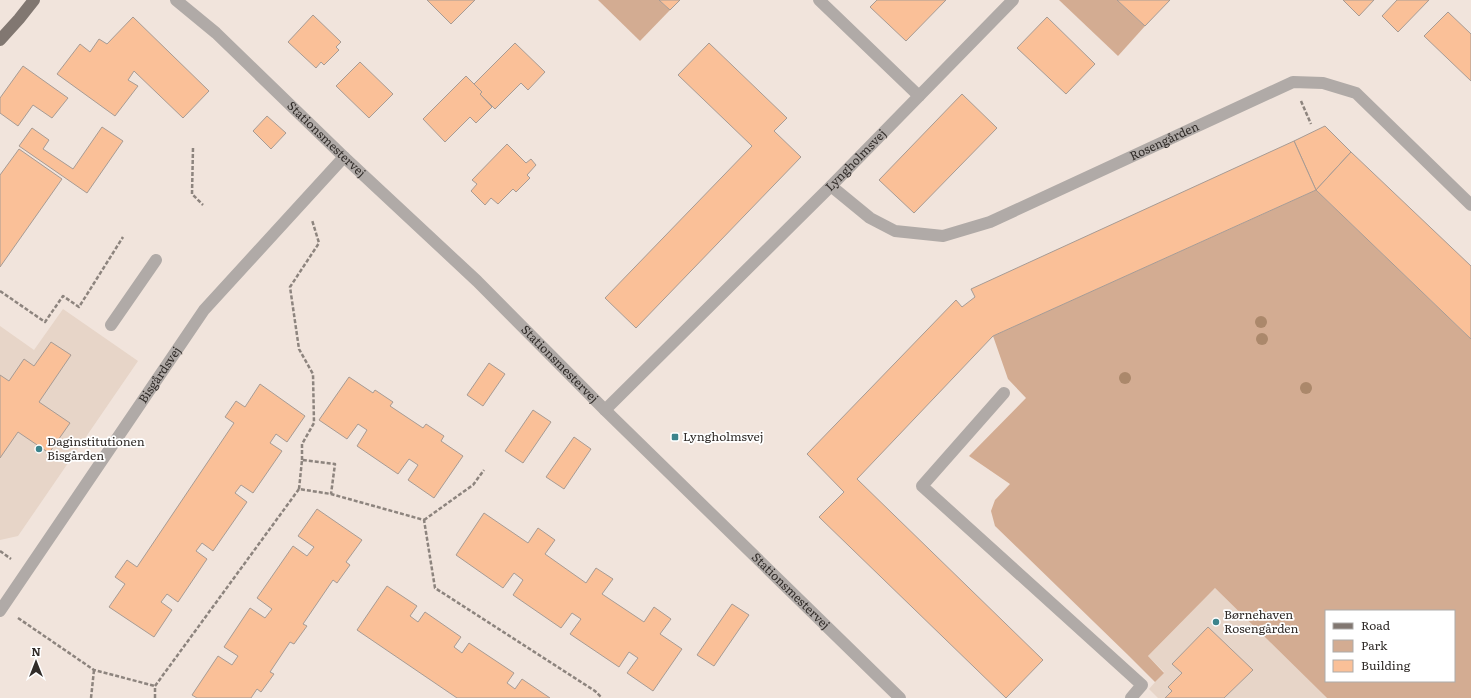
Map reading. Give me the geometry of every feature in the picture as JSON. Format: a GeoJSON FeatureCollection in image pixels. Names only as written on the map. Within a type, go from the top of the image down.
{"type":"FeatureCollection","features":[{"type":"Feature","properties":{"kind":"main road"},"geometry":{"type":"LineString","coordinates":[[0,40],[20,19],[34,0]]}},
{"type":"Feature","properties":{"kind":"street","name":"Stationsmestervej"},"geometry":{"type":"LineString","coordinates":[[176,0],[216,33],[344,157],[477,281],[605,410],[900,698]]}},
{"type":"Feature","properties":{"kind":"street","name":"Stationsmestervej"},"geometry":{"type":"LineString","coordinates":[[189,0],[216,33]]}},
{"type":"Feature","properties":{"kind":"street"},"geometry":{"type":"LineString","coordinates":[[819,0],[919,96]]}},
{"type":"Feature","properties":{"kind":"street","name":"Lyngholmsvej"},"geometry":{"type":"LineString","coordinates":[[605,410],[831,186],[1013,0]]}},
{"type":"Feature","properties":{"kind":"street","name":"Rosengården"},"geometry":{"type":"LineString","coordinates":[[831,186],[870,218],[895,231],[943,236],[990,222],[1293,82],[1323,83],[1356,92],[1471,205]]}},
{"type":"Feature","properties":{"kind":"street","name":"Bisgårdsvej"},"geometry":{"type":"LineString","coordinates":[[1,609],[204,310],[344,157]]}},
{"type":"Feature","properties":{"kind":"street"},"geometry":{"type":"LineString","coordinates":[[111,325],[156,260]]}},
{"type":"Feature","properties":{"kind":"street"},"geometry":{"type":"LineString","coordinates":[[1004,393],[922,486],[1142,685],[1131,698]]}},
{"type":"Feature","properties":{"kind":"path"},"geometry":{"type":"LineString","coordinates":[[193,148],[192,194],[203,205]]}},
{"type":"Feature","properties":{"kind":"path"},"geometry":{"type":"LineString","coordinates":[[155,698],[155,686],[299,489],[302,444],[314,423],[313,374],[299,349],[290,287],[319,243],[305,199]]}},
{"type":"Feature","properties":{"kind":"path"},"geometry":{"type":"LineString","coordinates":[[0,291],[45,322],[63,296],[79,307],[123,237]]}},
{"type":"Feature","properties":{"kind":"path"},"geometry":{"type":"LineString","coordinates":[[302,460],[334,464],[331,494]]}},
{"type":"Feature","properties":{"kind":"path"},"geometry":{"type":"LineString","coordinates":[[424,520],[473,485],[484,470]]}},
{"type":"Feature","properties":{"kind":"path"},"geometry":{"type":"LineString","coordinates":[[299,489],[331,494],[424,520]]}},
{"type":"Feature","properties":{"kind":"path"},"geometry":{"type":"LineString","coordinates":[[424,520],[435,588],[595,691],[602,698]]}},
{"type":"Feature","properties":{"kind":"path"},"geometry":{"type":"LineString","coordinates":[[1,609],[94,670],[155,686]]}},
{"type":"Feature","properties":{"kind":"path"},"geometry":{"type":"LineString","coordinates":[[91,698],[94,670]]}},
{"type":"Feature","properties":{"kind":"shaded area","name":"Daginstitutionen Bisgården"},"geometry":{"type":"Polygon","coordinates":[[[63,309],[138,361],[18,536],[0,540],[0,326],[34,350],[63,309]]]}},
{"type":"Feature","properties":{"kind":"shaded area","name":"Børnehaven Rosengården"},"geometry":{"type":"Polygon","coordinates":[[[1215,588],[1327,698],[1158,698],[1149,689],[1164,672],[1148,656],[1215,588]]]}},
{"type":"Feature","properties":{"kind":"green space"},"geometry":{"type":"Polygon","coordinates":[[[598,0],[659,0],[670,10],[640,41],[598,0]]]}},
{"type":"Feature","properties":{"kind":"green space"},"geometry":{"type":"Polygon","coordinates":[[[1059,0],[1117,0],[1145,26],[1118,56],[1059,0]]]}},
{"type":"Feature","properties":{"kind":"green space"},"geometry":{"type":"Polygon","coordinates":[[[1316,190],[1471,339],[1471,698],[1327,698],[1215,588],[1148,656],[1164,673],[1155,682],[995,526],[991,511],[995,500],[1010,484],[969,456],[1026,398],[1008,379],[993,336],[1316,190]]]}},
{"type":"Feature","properties":{"kind":"building"},"geometry":{"type":"Polygon","coordinates":[[[427,0],[475,0],[451,24],[427,0]]]}},
{"type":"Feature","properties":{"kind":"building"},"geometry":{"type":"Polygon","coordinates":[[[659,0],[680,0],[670,10],[659,0]]]}},
{"type":"Feature","properties":{"kind":"building"},"geometry":{"type":"Polygon","coordinates":[[[877,0],[946,0],[906,41],[870,7],[877,0]]]}},
{"type":"Feature","properties":{"kind":"building"},"geometry":{"type":"Polygon","coordinates":[[[1117,0],[1170,0],[1145,26],[1117,0]]]}},
{"type":"Feature","properties":{"kind":"building"},"geometry":{"type":"Polygon","coordinates":[[[1343,0],[1374,0],[1359,16],[1343,0]]]}},
{"type":"Feature","properties":{"kind":"building"},"geometry":{"type":"Polygon","coordinates":[[[1397,0],[1429,0],[1398,32],[1382,16],[1397,0]]]}},
{"type":"Feature","properties":{"kind":"building"},"geometry":{"type":"Polygon","coordinates":[[[1448,12],[1471,34],[1471,81],[1424,36],[1448,12]]]}},
{"type":"Feature","properties":{"kind":"building"},"geometry":{"type":"Polygon","coordinates":[[[313,15],[341,42],[336,47],[339,50],[324,65],[321,62],[316,68],[288,42],[313,15]]]}},
{"type":"Feature","properties":{"kind":"building"},"geometry":{"type":"Polygon","coordinates":[[[133,17],[209,91],[183,118],[134,71],[128,80],[138,86],[115,116],[57,74],[80,44],[90,52],[99,39],[107,44],[133,17]]]}},
{"type":"Feature","properties":{"kind":"building"},"geometry":{"type":"Polygon","coordinates":[[[1047,17],[1095,64],[1066,94],[1017,48],[1047,17]]]}},
{"type":"Feature","properties":{"kind":"building"},"geometry":{"type":"Polygon","coordinates":[[[515,43],[545,72],[528,90],[521,83],[495,109],[480,94],[482,92],[474,84],[515,43]]]}},
{"type":"Feature","properties":{"kind":"building"},"geometry":{"type":"Polygon","coordinates":[[[709,43],[787,118],[774,131],[801,157],[636,328],[605,298],[752,146],[678,75],[709,43]]]}},
{"type":"Feature","properties":{"kind":"building"},"geometry":{"type":"Polygon","coordinates":[[[360,62],[393,94],[369,118],[336,86],[360,62]]]}},
{"type":"Feature","properties":{"kind":"building"},"geometry":{"type":"Polygon","coordinates":[[[23,66],[68,98],[52,118],[33,105],[18,126],[0,113],[0,98],[23,66]]]}},
{"type":"Feature","properties":{"kind":"building"},"geometry":{"type":"Polygon","coordinates":[[[466,76],[482,92],[480,94],[492,107],[476,123],[470,117],[445,142],[423,119],[466,76]]]}},
{"type":"Feature","properties":{"kind":"building"},"geometry":{"type":"Polygon","coordinates":[[[962,94],[997,128],[914,213],[879,180],[962,94]]]}},
{"type":"Feature","properties":{"kind":"building"},"geometry":{"type":"Polygon","coordinates":[[[267,116],[286,133],[271,149],[253,131],[267,116]]]}},
{"type":"Feature","properties":{"kind":"building"},"geometry":{"type":"Polygon","coordinates":[[[1325,126],[1351,152],[1316,190],[1294,141],[1325,126]]]}},
{"type":"Feature","properties":{"kind":"building"},"geometry":{"type":"Polygon","coordinates":[[[102,127],[123,141],[87,193],[19,146],[32,128],[49,140],[43,149],[73,169],[102,127]]]}},
{"type":"Feature","properties":{"kind":"building"},"geometry":{"type":"Polygon","coordinates":[[[1294,141],[1316,190],[993,336],[857,479],[1043,660],[1006,698],[819,517],[844,492],[807,454],[956,300],[962,307],[975,297],[971,289],[1294,141]]]}},
{"type":"Feature","properties":{"kind":"building"},"geometry":{"type":"Polygon","coordinates":[[[507,144],[526,163],[531,159],[536,165],[527,175],[530,178],[516,192],[513,189],[498,204],[491,198],[485,205],[471,191],[477,184],[472,180],[507,144]]]}},
{"type":"Feature","properties":{"kind":"building"},"geometry":{"type":"Polygon","coordinates":[[[19,149],[62,179],[0,267],[0,175],[19,149]]]}},
{"type":"Feature","properties":{"kind":"building"},"geometry":{"type":"Polygon","coordinates":[[[1351,152],[1471,266],[1471,339],[1316,190],[1351,152]]]}},
{"type":"Feature","properties":{"kind":"building"},"geometry":{"type":"Polygon","coordinates":[[[51,342],[71,355],[39,402],[70,423],[49,453],[18,432],[0,458],[0,375],[9,381],[24,359],[34,366],[51,342]]]}},
{"type":"Feature","properties":{"kind":"building"},"geometry":{"type":"Polygon","coordinates":[[[489,363],[505,374],[483,406],[467,395],[489,363]]]}},
{"type":"Feature","properties":{"kind":"building"},"geometry":{"type":"Polygon","coordinates":[[[349,377],[373,393],[375,390],[393,402],[390,406],[423,428],[426,424],[444,436],[441,441],[463,456],[434,498],[408,480],[418,465],[409,459],[398,474],[357,446],[367,430],[358,424],[347,439],[319,420],[349,377]]]}},
{"type":"Feature","properties":{"kind":"building"},"geometry":{"type":"Polygon","coordinates":[[[260,384],[305,416],[287,442],[276,434],[270,443],[282,451],[253,493],[241,485],[235,493],[247,502],[213,551],[202,543],[196,551],[207,559],[178,602],[167,594],[161,602],[172,610],[154,637],[109,607],[125,584],[115,577],[127,560],[137,567],[234,423],[225,417],[236,401],[245,407],[260,384]]]}},
{"type":"Feature","properties":{"kind":"building"},"geometry":{"type":"Polygon","coordinates":[[[533,410],[551,422],[523,463],[505,451],[533,410]]]}},
{"type":"Feature","properties":{"kind":"building"},"geometry":{"type":"Polygon","coordinates":[[[574,437],[591,449],[564,489],[546,477],[574,437]]]}},
{"type":"Feature","properties":{"kind":"building"},"geometry":{"type":"Polygon","coordinates":[[[317,509],[362,540],[346,562],[350,565],[337,583],[333,580],[303,624],[307,626],[294,644],[290,642],[270,672],[274,674],[261,692],[257,689],[251,698],[197,698],[192,695],[218,656],[232,665],[238,656],[224,647],[250,608],[265,618],[272,609],[257,598],[293,546],[307,556],[314,547],[298,536],[317,509]]]}},
{"type":"Feature","properties":{"kind":"building"},"geometry":{"type":"Polygon","coordinates":[[[484,513],[528,543],[538,528],[555,540],[545,554],[586,583],[596,568],[613,579],[602,594],[644,622],[654,607],[671,619],[660,634],[682,649],[653,691],[627,673],[638,658],[629,652],[619,667],[570,634],[581,619],[572,613],[561,628],[513,595],[523,580],[514,573],[503,588],[456,555],[484,513]]]}},
{"type":"Feature","properties":{"kind":"building"},"geometry":{"type":"Polygon","coordinates":[[[387,586],[417,606],[410,616],[418,622],[425,612],[461,637],[454,647],[462,653],[469,643],[514,673],[507,683],[515,689],[522,679],[550,698],[457,698],[357,630],[387,586]]]}},
{"type":"Feature","properties":{"kind":"building"},"geometry":{"type":"Polygon","coordinates":[[[732,604],[749,615],[714,666],[697,655],[732,604]]]}},
{"type":"Feature","properties":{"kind":"building"},"geometry":{"type":"Polygon","coordinates":[[[1208,627],[1253,670],[1224,698],[1165,698],[1172,691],[1168,687],[1182,673],[1172,664],[1208,627]]]}},
{"type":"Feature","properties":{"kind":"place","name":"Lyngholmsvej"},"geometry":{"type":"Point","coordinates":[675,437]}},
{"type":"Feature","properties":{"kind":"place","name":"Daginstitutionen Bisgården"},"geometry":{"type":"Point","coordinates":[39,449]}},
{"type":"Feature","properties":{"kind":"place","name":"Børnehaven Rosengården"},"geometry":{"type":"Point","coordinates":[1216,622]}}]}
